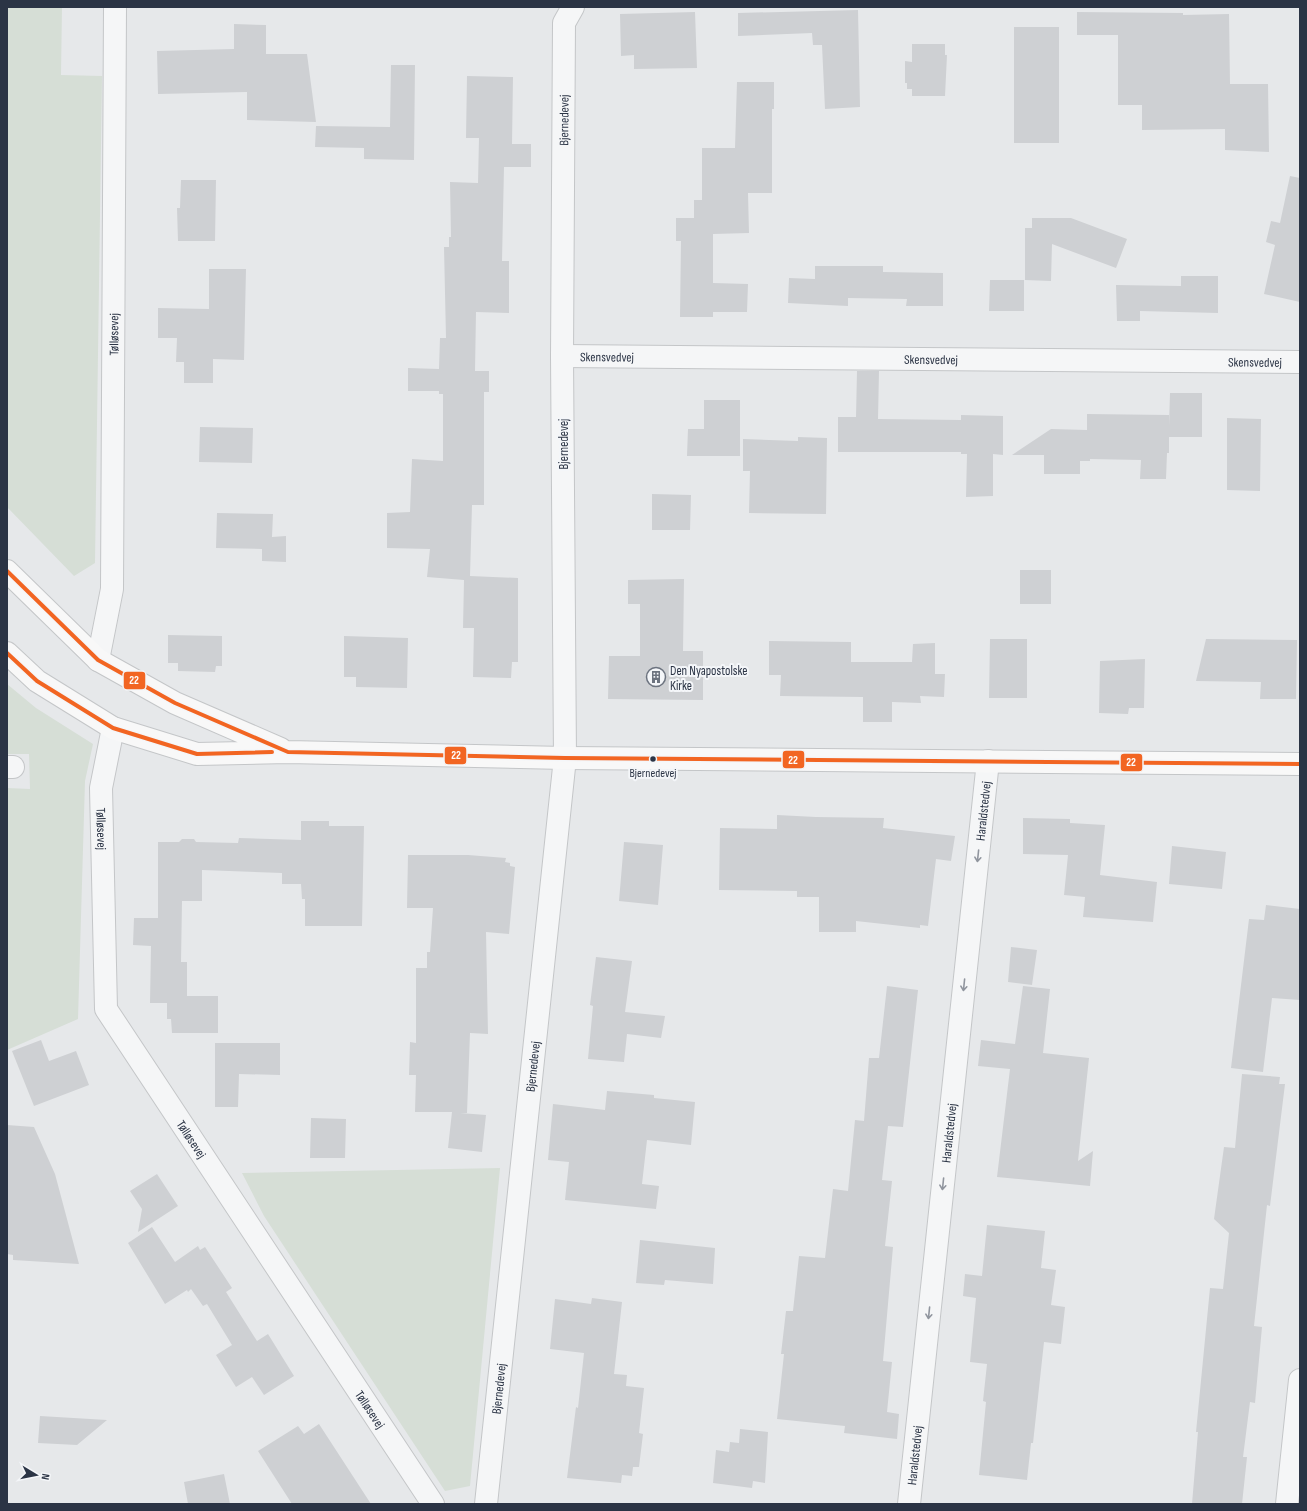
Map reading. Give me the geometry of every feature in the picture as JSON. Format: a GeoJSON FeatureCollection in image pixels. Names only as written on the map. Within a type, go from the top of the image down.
{"type":"FeatureCollection","features":[{"type":"Feature","properties":{"kind":"street","name":"Tølløsevej"},"geometry":{"type":"LineString","coordinates":[[98,660],[112,589],[115,7]]}},
{"type":"Feature","properties":{"kind":"street","name":"Bjernedevej"},"geometry":{"type":"LineString","coordinates":[[486,1504],[565,758],[562,356],[564,22],[573,7]]}},
{"type":"Feature","properties":{"kind":"street","name":"Skensvedvej"},"geometry":{"type":"LineString","coordinates":[[562,356],[1300,362]]}},
{"type":"Feature","properties":{"kind":"street"},"geometry":{"type":"LineString","coordinates":[[7,571],[98,660],[175,703],[288,752]]}},
{"type":"Feature","properties":{"kind":"street"},"geometry":{"type":"LineString","coordinates":[[7,653],[37,680],[113,728],[197,754],[288,752],[565,758],[1300,764]]}},
{"type":"Feature","properties":{"kind":"street","name":"Tølløsevej"},"geometry":{"type":"LineString","coordinates":[[113,728],[101,788],[106,1009],[433,1504]]}},
{"type":"Feature","properties":{"kind":"street","name":"Haraldstedvej"},"geometry":{"type":"LineString","coordinates":[[909,1504],[988,761]]}},
{"type":"Feature","properties":{"kind":"street"},"geometry":{"type":"LineString","coordinates":[[1287,1504],[1300,1380]]}},
{"type":"Feature","properties":{"kind":"shaded area"},"geometry":{"type":"Polygon","coordinates":[[[7,7],[62,7],[61,75],[102,76],[95,563],[74,576],[7,507],[7,7]]]}},
{"type":"Feature","properties":{"kind":"shaded area"},"geometry":{"type":"Polygon","coordinates":[[[7,684],[36,708],[93,744],[85,781],[78,1019],[7,1050],[7,788],[30,789],[29,754],[7,754],[7,684]]]}},
{"type":"Feature","properties":{"kind":"shaded area"},"geometry":{"type":"Polygon","coordinates":[[[500,1168],[470,1486],[445,1491],[264,1216],[242,1173],[500,1168]]]}},
{"type":"Feature","properties":{"kind":"building"},"geometry":{"type":"Polygon","coordinates":[[[858,10],[860,107],[825,109],[822,45],[813,45],[812,33],[738,36],[738,13],[858,10]]]}},
{"type":"Feature","properties":{"kind":"building"},"geometry":{"type":"Polygon","coordinates":[[[695,12],[697,68],[634,69],[634,55],[621,56],[620,14],[695,12]]]}},
{"type":"Feature","properties":{"kind":"building"},"geometry":{"type":"Polygon","coordinates":[[[1077,12],[1183,13],[1183,15],[1229,14],[1230,84],[1268,84],[1269,152],[1225,150],[1225,129],[1142,130],[1142,105],[1118,105],[1118,35],[1077,35],[1077,12]]]}},
{"type":"Feature","properties":{"kind":"building"},"geometry":{"type":"Polygon","coordinates":[[[234,24],[266,25],[266,54],[307,54],[316,122],[247,120],[247,92],[158,94],[157,51],[234,49],[234,24]]]}},
{"type":"Feature","properties":{"kind":"building"},"geometry":{"type":"Polygon","coordinates":[[[1014,27],[1059,27],[1059,143],[1014,143],[1014,27]]]}},
{"type":"Feature","properties":{"kind":"building"},"geometry":{"type":"Polygon","coordinates":[[[912,44],[945,44],[945,55],[947,55],[945,96],[912,96],[912,89],[907,89],[907,83],[905,83],[905,61],[912,62],[912,44]]]}},
{"type":"Feature","properties":{"kind":"building"},"geometry":{"type":"Polygon","coordinates":[[[391,65],[415,65],[414,160],[364,159],[364,148],[315,147],[316,126],[390,127],[391,65]]]}},
{"type":"Feature","properties":{"kind":"building"},"geometry":{"type":"Polygon","coordinates":[[[467,76],[513,77],[512,144],[531,144],[531,167],[504,167],[502,261],[509,261],[509,313],[476,312],[475,371],[489,371],[489,392],[484,392],[484,505],[472,505],[470,576],[518,578],[518,662],[512,662],[511,678],[473,677],[474,628],[463,628],[464,580],[427,577],[430,549],[387,548],[387,513],[410,512],[412,459],[443,461],[443,394],[439,394],[439,391],[408,391],[408,368],[439,369],[440,338],[446,338],[444,247],[449,247],[449,237],[451,237],[450,182],[478,183],[479,138],[466,138],[467,76]]]}},
{"type":"Feature","properties":{"kind":"building"},"geometry":{"type":"Polygon","coordinates":[[[737,82],[774,82],[774,109],[772,109],[772,193],[748,193],[749,233],[713,234],[713,283],[748,284],[747,312],[713,312],[713,317],[680,317],[681,241],[676,241],[676,218],[694,218],[694,200],[702,200],[702,148],[735,148],[737,82]]]}},
{"type":"Feature","properties":{"kind":"building"},"geometry":{"type":"Polygon","coordinates":[[[1290,176],[1300,178],[1300,302],[1264,294],[1275,245],[1266,242],[1271,221],[1280,223],[1290,176]]]}},
{"type":"Feature","properties":{"kind":"building"},"geometry":{"type":"Polygon","coordinates":[[[181,180],[216,180],[215,241],[178,241],[177,208],[180,208],[181,180]]]}},
{"type":"Feature","properties":{"kind":"building"},"geometry":{"type":"Polygon","coordinates":[[[1032,218],[1071,218],[1127,239],[1116,268],[1052,244],[1051,281],[1025,280],[1025,228],[1032,228],[1032,218]]]}},
{"type":"Feature","properties":{"kind":"building"},"geometry":{"type":"Polygon","coordinates":[[[815,266],[883,266],[883,272],[943,273],[943,306],[906,306],[907,299],[848,298],[848,306],[788,303],[789,278],[815,279],[815,266]]]}},
{"type":"Feature","properties":{"kind":"building"},"geometry":{"type":"Polygon","coordinates":[[[209,269],[246,269],[244,360],[213,359],[213,383],[184,383],[184,362],[176,362],[177,338],[158,338],[158,308],[209,309],[209,269]]]}},
{"type":"Feature","properties":{"kind":"building"},"geometry":{"type":"Polygon","coordinates":[[[1181,276],[1218,276],[1218,313],[1140,311],[1140,321],[1117,321],[1116,285],[1181,286],[1181,276]]]}},
{"type":"Feature","properties":{"kind":"building"},"geometry":{"type":"Polygon","coordinates":[[[990,280],[1024,280],[1024,311],[989,311],[990,280]]]}},
{"type":"Feature","properties":{"kind":"building"},"geometry":{"type":"Polygon","coordinates":[[[857,371],[879,371],[878,419],[961,420],[961,415],[1003,416],[1003,455],[993,454],[993,496],[966,497],[967,454],[961,454],[961,452],[838,452],[838,417],[856,417],[857,371]]]}},
{"type":"Feature","properties":{"kind":"building"},"geometry":{"type":"Polygon","coordinates":[[[1170,393],[1202,393],[1202,437],[1169,437],[1166,479],[1140,479],[1141,460],[1090,459],[1090,461],[1080,461],[1080,474],[1044,474],[1044,455],[1012,455],[1051,429],[1087,430],[1087,414],[1169,415],[1169,426],[1170,393]]]}},
{"type":"Feature","properties":{"kind":"building"},"geometry":{"type":"Polygon","coordinates":[[[704,400],[740,400],[740,456],[687,456],[688,429],[704,429],[704,400]]]}},
{"type":"Feature","properties":{"kind":"building"},"geometry":{"type":"Polygon","coordinates":[[[1227,418],[1261,419],[1260,491],[1227,490],[1227,418]]]}},
{"type":"Feature","properties":{"kind":"building"},"geometry":{"type":"Polygon","coordinates":[[[200,427],[253,428],[252,463],[199,462],[200,427]]]}},
{"type":"Feature","properties":{"kind":"building"},"geometry":{"type":"Polygon","coordinates":[[[798,437],[827,438],[826,514],[749,513],[750,471],[743,471],[743,439],[798,441],[798,437]]]}},
{"type":"Feature","properties":{"kind":"building"},"geometry":{"type":"Polygon","coordinates":[[[652,494],[691,495],[690,530],[652,530],[652,494]]]}},
{"type":"Feature","properties":{"kind":"building"},"geometry":{"type":"Polygon","coordinates":[[[217,513],[273,514],[272,537],[286,536],[286,562],[262,561],[262,549],[216,548],[217,513]]]}},
{"type":"Feature","properties":{"kind":"building"},"geometry":{"type":"Polygon","coordinates":[[[1020,570],[1051,570],[1051,604],[1020,604],[1020,570]]]}},
{"type":"Feature","properties":{"kind":"building"},"geometry":{"type":"Polygon","coordinates":[[[684,579],[683,651],[703,651],[703,700],[608,699],[609,656],[640,656],[640,604],[628,604],[628,580],[684,579]]]}},
{"type":"Feature","properties":{"kind":"building"},"geometry":{"type":"Polygon","coordinates":[[[168,635],[222,636],[222,666],[216,666],[215,672],[178,671],[178,663],[168,663],[168,635]]]}},
{"type":"Feature","properties":{"kind":"building"},"geometry":{"type":"Polygon","coordinates":[[[344,636],[408,638],[407,688],[356,687],[356,677],[344,677],[344,636]]]}},
{"type":"Feature","properties":{"kind":"building"},"geometry":{"type":"Polygon","coordinates":[[[990,639],[1027,639],[1027,698],[989,698],[990,639]]]}},
{"type":"Feature","properties":{"kind":"building"},"geometry":{"type":"Polygon","coordinates":[[[1206,639],[1297,640],[1296,699],[1260,699],[1261,682],[1196,681],[1206,639]]]}},
{"type":"Feature","properties":{"kind":"building"},"geometry":{"type":"Polygon","coordinates":[[[769,641],[851,642],[851,662],[912,662],[913,644],[935,643],[935,674],[945,674],[944,697],[920,696],[921,703],[892,702],[892,722],[863,722],[863,697],[780,696],[781,675],[769,675],[769,641]]]}},
{"type":"Feature","properties":{"kind":"building"},"geometry":{"type":"Polygon","coordinates":[[[1145,659],[1144,708],[1129,708],[1128,714],[1099,713],[1100,661],[1145,659]]]}},
{"type":"Feature","properties":{"kind":"building"},"geometry":{"type":"Polygon","coordinates":[[[777,815],[884,818],[883,828],[955,836],[951,861],[936,859],[928,926],[920,925],[920,928],[856,921],[856,932],[819,932],[819,897],[797,897],[797,891],[719,890],[720,828],[777,829],[777,815]]]}},
{"type":"Feature","properties":{"kind":"building"},"geometry":{"type":"Polygon","coordinates":[[[1023,818],[1070,819],[1070,823],[1105,825],[1100,875],[1157,882],[1153,922],[1083,917],[1085,897],[1064,895],[1068,855],[1023,854],[1023,818]]]}},
{"type":"Feature","properties":{"kind":"building"},"geometry":{"type":"Polygon","coordinates":[[[301,821],[329,821],[329,826],[364,826],[362,926],[305,926],[305,899],[302,899],[301,884],[282,884],[282,873],[202,870],[202,901],[182,901],[181,962],[187,962],[187,996],[218,996],[218,1033],[172,1033],[171,1019],[167,1019],[167,1003],[150,1003],[151,946],[133,945],[134,918],[158,918],[158,842],[179,842],[182,839],[194,839],[196,842],[238,843],[239,838],[301,840],[301,821]]]}},
{"type":"Feature","properties":{"kind":"building"},"geometry":{"type":"Polygon","coordinates":[[[624,842],[663,845],[658,905],[619,901],[624,842]]]}},
{"type":"Feature","properties":{"kind":"building"},"geometry":{"type":"Polygon","coordinates":[[[1172,846],[1226,852],[1222,889],[1169,884],[1172,846]]]}},
{"type":"Feature","properties":{"kind":"building"},"geometry":{"type":"Polygon","coordinates":[[[408,855],[468,855],[506,858],[505,862],[510,863],[510,866],[515,867],[509,934],[486,932],[488,1034],[470,1033],[467,1113],[460,1113],[486,1115],[482,1152],[448,1148],[452,1112],[415,1112],[416,1075],[409,1075],[410,1042],[416,1043],[416,968],[427,968],[427,952],[430,952],[433,908],[407,908],[408,855]]]}},
{"type":"Feature","properties":{"kind":"building"},"geometry":{"type":"Polygon","coordinates":[[[1266,905],[1300,909],[1300,1000],[1272,998],[1263,1072],[1231,1068],[1249,919],[1264,920],[1266,905]]]}},
{"type":"Feature","properties":{"kind":"building"},"geometry":{"type":"Polygon","coordinates":[[[1011,947],[1037,950],[1032,985],[1008,982],[1011,947]]]}},
{"type":"Feature","properties":{"kind":"building"},"geometry":{"type":"Polygon","coordinates":[[[596,957],[632,961],[625,1012],[665,1016],[661,1038],[627,1034],[624,1062],[588,1059],[593,1006],[590,1005],[596,957]]]}},
{"type":"Feature","properties":{"kind":"building"},"geometry":{"type":"Polygon","coordinates":[[[887,986],[918,990],[903,1127],[888,1126],[882,1180],[892,1181],[885,1246],[893,1247],[883,1361],[892,1362],[887,1412],[899,1414],[897,1439],[844,1433],[845,1426],[777,1419],[784,1354],[781,1354],[786,1311],[793,1311],[799,1256],[825,1258],[833,1189],[848,1191],[855,1120],[864,1121],[869,1058],[879,1058],[887,986]]]}},
{"type":"Feature","properties":{"kind":"building"},"geometry":{"type":"Polygon","coordinates":[[[1023,986],[1050,989],[1043,1053],[1089,1058],[1078,1161],[1093,1151],[1090,1186],[997,1177],[1010,1069],[978,1066],[981,1040],[1015,1044],[1023,986]]]}},
{"type":"Feature","properties":{"kind":"building"},"geometry":{"type":"Polygon","coordinates":[[[41,1040],[49,1061],[76,1051],[89,1085],[34,1106],[12,1051],[41,1040]]]}},
{"type":"Feature","properties":{"kind":"building"},"geometry":{"type":"Polygon","coordinates":[[[215,1043],[280,1043],[280,1075],[239,1074],[238,1107],[215,1107],[215,1043]]]}},
{"type":"Feature","properties":{"kind":"building"},"geometry":{"type":"Polygon","coordinates":[[[1242,1074],[1280,1077],[1279,1084],[1285,1084],[1270,1206],[1267,1205],[1254,1326],[1262,1327],[1255,1403],[1250,1402],[1243,1457],[1247,1457],[1242,1504],[1192,1504],[1198,1432],[1196,1432],[1210,1288],[1223,1289],[1229,1233],[1214,1219],[1224,1147],[1235,1148],[1242,1074]]]}},
{"type":"Feature","properties":{"kind":"building"},"geometry":{"type":"Polygon","coordinates":[[[607,1091],[654,1095],[654,1098],[695,1102],[691,1145],[647,1140],[642,1184],[659,1186],[656,1209],[565,1200],[569,1162],[548,1160],[553,1104],[605,1110],[607,1091]]]}},
{"type":"Feature","properties":{"kind":"building"},"geometry":{"type":"Polygon","coordinates":[[[311,1118],[346,1119],[345,1158],[310,1158],[311,1118]]]}},
{"type":"Feature","properties":{"kind":"building"},"geometry":{"type":"Polygon","coordinates":[[[7,1125],[34,1127],[55,1174],[79,1264],[13,1260],[13,1255],[7,1254],[7,1125]]]}},
{"type":"Feature","properties":{"kind":"building"},"geometry":{"type":"Polygon","coordinates":[[[157,1174],[178,1206],[138,1232],[142,1209],[130,1191],[157,1174]]]}},
{"type":"Feature","properties":{"kind":"building"},"geometry":{"type":"Polygon","coordinates":[[[987,1225],[1045,1231],[1041,1268],[1056,1270],[1051,1305],[1065,1307],[1061,1344],[1044,1342],[1033,1443],[1031,1443],[1027,1480],[979,1475],[986,1402],[983,1401],[987,1364],[970,1362],[976,1298],[963,1296],[965,1274],[982,1276],[987,1225]]]}},
{"type":"Feature","properties":{"kind":"building"},"geometry":{"type":"Polygon","coordinates":[[[152,1227],[175,1262],[198,1246],[200,1250],[205,1247],[232,1288],[226,1292],[257,1341],[268,1334],[294,1376],[264,1395],[252,1377],[236,1387],[216,1355],[232,1345],[207,1304],[203,1306],[191,1289],[165,1304],[128,1243],[152,1227]]]}},
{"type":"Feature","properties":{"kind":"building"},"geometry":{"type":"Polygon","coordinates":[[[640,1240],[715,1248],[713,1284],[665,1280],[664,1285],[636,1283],[640,1240]]]}},
{"type":"Feature","properties":{"kind":"building"},"geometry":{"type":"Polygon","coordinates":[[[592,1298],[622,1302],[614,1374],[627,1375],[626,1386],[644,1388],[639,1433],[643,1434],[639,1467],[633,1467],[632,1476],[622,1475],[621,1483],[567,1478],[576,1407],[578,1408],[584,1353],[550,1349],[555,1299],[591,1304],[592,1298]]]}},
{"type":"Feature","properties":{"kind":"building"},"geometry":{"type":"Polygon","coordinates":[[[40,1416],[107,1420],[77,1445],[38,1443],[40,1416]]]}},
{"type":"Feature","properties":{"kind":"building"},"geometry":{"type":"Polygon","coordinates":[[[319,1424],[371,1504],[292,1504],[258,1451],[298,1426],[304,1434],[319,1424]]]}},
{"type":"Feature","properties":{"kind":"building"},"geometry":{"type":"Polygon","coordinates":[[[740,1429],[768,1432],[765,1483],[753,1481],[752,1488],[713,1483],[716,1450],[729,1452],[730,1442],[739,1443],[740,1429]]]}},
{"type":"Feature","properties":{"kind":"building"},"geometry":{"type":"Polygon","coordinates":[[[224,1474],[230,1504],[188,1504],[184,1482],[224,1474]]]}},
{"type":"Feature","properties":{"kind":"transit line","name":"22"},"geometry":{"type":"LineString","coordinates":[[7,571],[98,660],[175,703],[288,752],[565,758],[1300,764]]}},
{"type":"Feature","properties":{"kind":"transit line","name":"22"},"geometry":{"type":"LineString","coordinates":[[7,653],[37,681],[113,728],[197,754],[272,752]]}},
{"type":"Feature","properties":{"kind":"place","name":"Den Nyapostolske Kirke"},"geometry":{"type":"Point","coordinates":[656,677]}},
{"type":"Feature","properties":{"kind":"place","name":"Bjernedevej"},"geometry":{"type":"Point","coordinates":[653,759]}}]}
